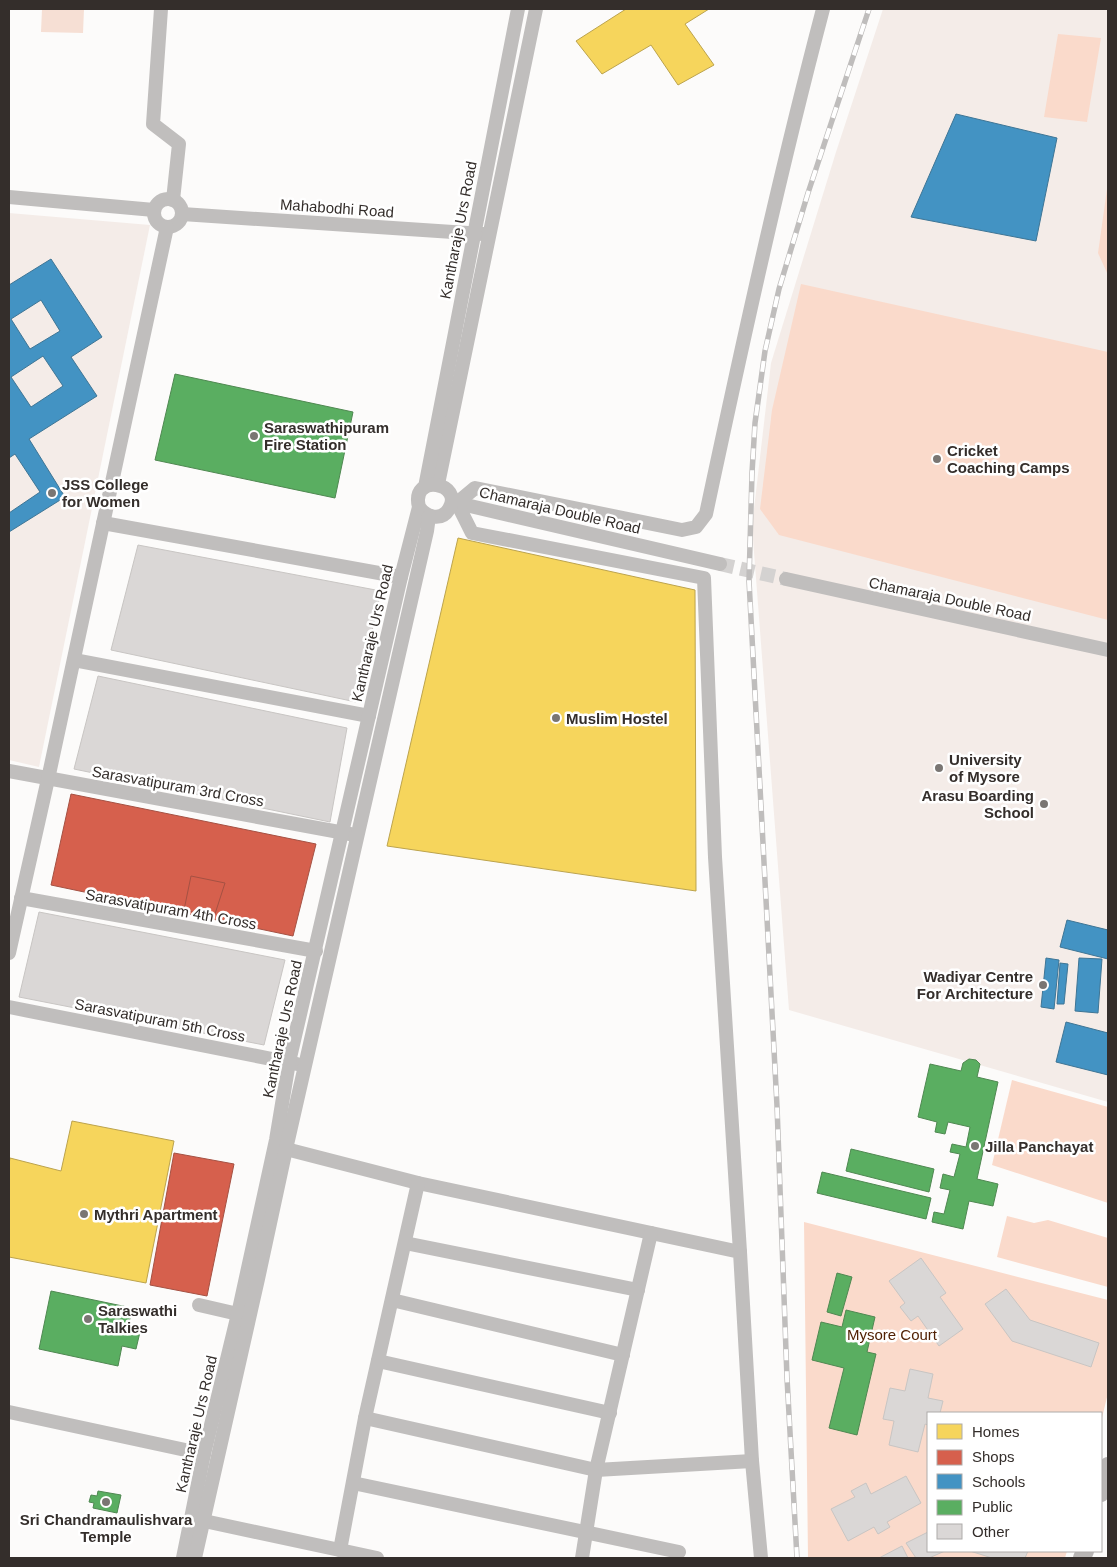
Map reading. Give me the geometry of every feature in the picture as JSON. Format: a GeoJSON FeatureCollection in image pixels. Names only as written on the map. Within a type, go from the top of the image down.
{"type":"FeatureCollection","features":[{"type":"Feature","properties":{"kind":"main road"},"geometry":{"type":"LineString","coordinates":[[1102,1489],[1108,1466]]}},
{"type":"Feature","properties":{"kind":"street"},"geometry":{"type":"LineString","coordinates":[[161,9],[153,124],[179,144],[173,200]]}},
{"type":"Feature","properties":{"kind":"street","name":"Kantharaje Urs Road"},"geometry":{"type":"LineString","coordinates":[[431,486],[474,233],[518,9]]}},
{"type":"Feature","properties":{"kind":"street","name":"Kantharaje Urs Road"},"geometry":{"type":"LineString","coordinates":[[431,486],[489,235],[536,9]]}},
{"type":"Feature","properties":{"kind":"street"},"geometry":{"type":"LineString","coordinates":[[761,1558],[752,1461],[715,857],[704,578],[472,532],[454,503],[449,492],[445,488],[431,486],[418,496],[424,512],[438,517],[443,515],[454,503],[475,488],[682,530],[696,527],[706,514],[776,195],[823,9]]}},
{"type":"Feature","properties":{"kind":"street"},"geometry":{"type":"LineString","coordinates":[[9,197],[154,210]]}},
{"type":"Feature","properties":{"kind":"street"},"geometry":{"type":"LineString","coordinates":[[173,200],[180,205],[182,218],[176,225],[166,227],[158,224],[155,220],[154,210],[158,202],[173,200]]}},
{"type":"Feature","properties":{"kind":"street","name":"Mahabodhi Road"},"geometry":{"type":"LineString","coordinates":[[182,214],[489,235]]}},
{"type":"Feature","properties":{"kind":"street"},"geometry":{"type":"LineString","coordinates":[[9,953],[74,660],[166,227]]}},
{"type":"Feature","properties":{"kind":"street","name":"Chamaraja Double Road"},"geometry":{"type":"LineString","coordinates":[[454,503],[720,564]]}},
{"type":"Feature","properties":{"kind":"street","name":"Kantharaje Urs Road"},"geometry":{"type":"LineString","coordinates":[[195,1558],[204,1454],[238,1314],[276,1140],[289,1062],[401,577],[424,512]]}},
{"type":"Feature","properties":{"kind":"street","name":"Kantharaje Urs Road"},"geometry":{"type":"LineString","coordinates":[[183,1558],[197,1519],[258,1279],[427,531],[424,512]]}},
{"type":"Feature","properties":{"kind":"street"},"geometry":{"type":"LineString","coordinates":[[103,523],[401,577]]}},
{"type":"Feature","properties":{"kind":"street","name":"Chamaraja Double Road"},"geometry":{"type":"LineString","coordinates":[[786,579],[1108,650]]}},
{"type":"Feature","properties":{"kind":"street"},"geometry":{"type":"LineString","coordinates":[[74,660],[369,716]]}},
{"type":"Feature","properties":{"kind":"street","name":"Sarasvatipuram 3rd Cross"},"geometry":{"type":"LineString","coordinates":[[9,771],[357,835]]}},
{"type":"Feature","properties":{"kind":"street","name":"Sarasvatipuram 4th Cross"},"geometry":{"type":"LineString","coordinates":[[21,898],[316,951]]}},
{"type":"Feature","properties":{"kind":"street","name":"Sarasvatipuram 5th Cross"},"geometry":{"type":"LineString","coordinates":[[9,1007],[305,1066]]}},
{"type":"Feature","properties":{"kind":"street"},"geometry":{"type":"LineString","coordinates":[[286,1149],[418,1183],[740,1252]]}},
{"type":"Feature","properties":{"kind":"street"},"geometry":{"type":"LineString","coordinates":[[340,1550],[365,1418],[418,1183]]}},
{"type":"Feature","properties":{"kind":"street"},"geometry":{"type":"LineString","coordinates":[[582,1558],[596,1470],[651,1233]]}},
{"type":"Feature","properties":{"kind":"street"},"geometry":{"type":"LineString","coordinates":[[405,1243],[638,1290]]}},
{"type":"Feature","properties":{"kind":"street"},"geometry":{"type":"LineString","coordinates":[[392,1300],[623,1355]]}},
{"type":"Feature","properties":{"kind":"street"},"geometry":{"type":"LineString","coordinates":[[199,1305],[238,1314]]}},
{"type":"Feature","properties":{"kind":"street"},"geometry":{"type":"LineString","coordinates":[[378,1361],[610,1413]]}},
{"type":"Feature","properties":{"kind":"street"},"geometry":{"type":"LineString","coordinates":[[9,1412],[204,1454]]}},
{"type":"Feature","properties":{"kind":"street"},"geometry":{"type":"LineString","coordinates":[[365,1418],[596,1470],[752,1461]]}},
{"type":"Feature","properties":{"kind":"street"},"geometry":{"type":"LineString","coordinates":[[353,1483],[679,1552]]}},
{"type":"Feature","properties":{"kind":"street"},"geometry":{"type":"LineString","coordinates":[[197,1519],[377,1558]]}},
{"type":"Feature","properties":{"kind":"shaded area"},"geometry":{"type":"Polygon","coordinates":[[[42,9],[84,9],[83,33],[41,32],[42,9]]]}},
{"type":"Feature","properties":{"kind":"shaded area","name":"University of Mysore"},"geometry":{"type":"Polygon","coordinates":[[[883,9],[1108,9],[1108,1102],[789,1010],[752,526],[771,363],[836,152],[883,9]]]}},
{"type":"Feature","properties":{"kind":"shaded area","name":"JSS College for Women"},"geometry":{"type":"Polygon","coordinates":[[[9,213],[150,225],[39,767],[9,760],[9,213]]]}},
{"type":"Feature","properties":{"kind":"green space"},"geometry":{"type":"Polygon","coordinates":[[[1058,34],[1101,38],[1087,122],[1044,117],[1058,34]]]}},
{"type":"Feature","properties":{"kind":"green space"},"geometry":{"type":"Polygon","coordinates":[[[1108,182],[1108,275],[1098,253],[1108,182]]]}},
{"type":"Feature","properties":{"kind":"green space","name":"Cricket Coaching Camps"},"geometry":{"type":"Polygon","coordinates":[[[801,284],[1108,352],[1108,620],[779,535],[760,509],[772,410],[801,284]]]}},
{"type":"Feature","properties":{"kind":"green space"},"geometry":{"type":"Polygon","coordinates":[[[1012,1080],[1108,1107],[1108,1203],[992,1165],[1012,1080]]]}},
{"type":"Feature","properties":{"kind":"green space"},"geometry":{"type":"Polygon","coordinates":[[[1007,1216],[1034,1223],[1048,1220],[1108,1238],[1108,1287],[997,1257],[1007,1216]]]}},
{"type":"Feature","properties":{"kind":"green space","name":"Mysore Court"},"geometry":{"type":"Polygon","coordinates":[[[804,1222],[1108,1300],[1108,1393],[1102,1418],[1102,1412],[927,1412],[927,1552],[1067,1552],[1065,1558],[808,1558],[804,1222]]]}},
{"type":"Feature","properties":{"kind":"building: Homes"},"geometry":{"type":"Polygon","coordinates":[[[626,9],[709,9],[685,24],[714,65],[678,85],[651,45],[602,74],[576,41],[626,9]]]}},
{"type":"Feature","properties":{"kind":"building: Homes","name":"Muslim Hostel"},"geometry":{"type":"Polygon","coordinates":[[[458,538],[695,590],[696,891],[387,846],[458,538]]]}},
{"type":"Feature","properties":{"kind":"building: Homes","name":"Mythri Apartment"},"geometry":{"type":"Polygon","coordinates":[[[72,1121],[174,1141],[146,1283],[9,1257],[10,1158],[61,1171],[72,1121]]]}},
{"type":"Feature","properties":{"kind":"building: Shops"},"geometry":{"type":"Polygon","coordinates":[[[71,794],[316,844],[293,936],[51,885],[71,794]]]}},
{"type":"Feature","properties":{"kind":"building: Shops"},"geometry":{"type":"Polygon","coordinates":[[[191,876],[225,883],[214,917],[184,910],[191,876]]]}},
{"type":"Feature","properties":{"kind":"building: Shops"},"geometry":{"type":"Polygon","coordinates":[[[174,1153],[234,1164],[207,1296],[150,1285],[174,1153]]]}},
{"type":"Feature","properties":{"kind":"building: Schools"},"geometry":{"type":"Polygon","coordinates":[[[956,114],[1057,138],[1036,241],[911,217],[956,114]]]}},
{"type":"Feature","properties":{"kind":"building: Schools","name":"JSS College for Women"},"geometry":{"type":"Polygon","coordinates":[[[51,259],[102,337],[71,357],[97,396],[29,439],[65,497],[9,532],[9,513],[40,492],[15,454],[9,458],[9,285],[51,259]],[[41,300],[11,319],[30,349],[60,331],[41,300]],[[43,356],[11,377],[31,407],[63,386],[43,356]]]}},
{"type":"Feature","properties":{"kind":"building: Schools"},"geometry":{"type":"Polygon","coordinates":[[[1067,920],[1108,930],[1108,959],[1060,947],[1067,920]]]}},
{"type":"Feature","properties":{"kind":"building: Schools"},"geometry":{"type":"Polygon","coordinates":[[[1046,958],[1059,960],[1054,1009],[1041,1007],[1046,958]]]}},
{"type":"Feature","properties":{"kind":"building: Schools"},"geometry":{"type":"Polygon","coordinates":[[[1079,958],[1102,959],[1098,1013],[1075,1011],[1079,958]]]}},
{"type":"Feature","properties":{"kind":"building: Schools"},"geometry":{"type":"Polygon","coordinates":[[[1060,963],[1068,964],[1064,1004],[1057,1004],[1060,963]]]}},
{"type":"Feature","properties":{"kind":"building: Schools"},"geometry":{"type":"Polygon","coordinates":[[[1066,1022],[1108,1033],[1108,1075],[1056,1062],[1066,1022]]]}},
{"type":"Feature","properties":{"kind":"building: Public","name":"Saraswathipuram Fire Station"},"geometry":{"type":"Polygon","coordinates":[[[175,374],[353,412],[335,498],[155,460],[175,374]]]}},
{"type":"Feature","properties":{"kind":"building: Public","name":"Jilla Panchayat"},"geometry":{"type":"Polygon","coordinates":[[[969,1059],[976,1060],[980,1064],[977,1077],[998,1082],[977,1179],[998,1184],[993,1206],[969,1201],[963,1229],[932,1222],[934,1212],[944,1214],[950,1190],[940,1188],[943,1174],[954,1177],[960,1154],[950,1152],[952,1144],[966,1147],[970,1127],[948,1122],[945,1134],[935,1132],[937,1122],[918,1117],[930,1064],[961,1071],[963,1063],[969,1059]]]}},
{"type":"Feature","properties":{"kind":"building: Public"},"geometry":{"type":"Polygon","coordinates":[[[851,1149],[934,1169],[929,1192],[846,1171],[851,1149]]]}},
{"type":"Feature","properties":{"kind":"building: Public"},"geometry":{"type":"Polygon","coordinates":[[[822,1172],[931,1198],[926,1219],[817,1193],[822,1172]]]}},
{"type":"Feature","properties":{"kind":"building: Public"},"geometry":{"type":"Polygon","coordinates":[[[837,1273],[852,1277],[841,1316],[827,1312],[837,1273]]]}},
{"type":"Feature","properties":{"kind":"building: Public","name":"Saraswathi Talkies"},"geometry":{"type":"Polygon","coordinates":[[[51,1291],[132,1308],[128,1329],[140,1332],[136,1349],[122,1346],[118,1366],[39,1349],[51,1291]]]}},
{"type":"Feature","properties":{"kind":"building: Public"},"geometry":{"type":"Polygon","coordinates":[[[846,1310],[875,1317],[867,1352],[876,1354],[857,1435],[829,1428],[844,1368],[812,1360],[821,1322],[842,1327],[846,1310]]]}},
{"type":"Feature","properties":{"kind":"building: Public","name":"Sri Chandramaulishvara Temple"},"geometry":{"type":"Polygon","coordinates":[[[98,1491],[121,1495],[117,1513],[93,1508],[94,1503],[89,1502],[91,1495],[97,1496],[98,1491]]]}},
{"type":"Feature","properties":{"kind":"building: Other"},"geometry":{"type":"Polygon","coordinates":[[[138,545],[381,591],[356,702],[111,650],[138,545]]]}},
{"type":"Feature","properties":{"kind":"building: Other"},"geometry":{"type":"Polygon","coordinates":[[[98,676],[347,728],[330,822],[74,769],[98,676]]]}},
{"type":"Feature","properties":{"kind":"building: Other"},"geometry":{"type":"Polygon","coordinates":[[[39,912],[285,960],[264,1045],[19,997],[39,912]]]}},
{"type":"Feature","properties":{"kind":"building: Other"},"geometry":{"type":"Polygon","coordinates":[[[921,1258],[946,1293],[940,1297],[963,1329],[939,1346],[918,1316],[911,1321],[900,1307],[905,1303],[889,1281],[921,1258]]]}},
{"type":"Feature","properties":{"kind":"building: Other"},"geometry":{"type":"Polygon","coordinates":[[[1006,1289],[1030,1320],[1099,1343],[1091,1367],[1012,1341],[985,1304],[1006,1289]]]}},
{"type":"Feature","properties":{"kind":"building: Other"},"geometry":{"type":"Polygon","coordinates":[[[910,1369],[933,1374],[928,1398],[943,1401],[940,1412],[927,1412],[927,1425],[925,1424],[918,1452],[889,1445],[894,1421],[883,1419],[890,1388],[905,1391],[910,1369]]]}},
{"type":"Feature","properties":{"kind":"building: Other"},"geometry":{"type":"Polygon","coordinates":[[[906,1476],[921,1503],[887,1522],[890,1527],[878,1534],[874,1527],[848,1541],[831,1509],[855,1497],[851,1491],[866,1483],[871,1494],[906,1476]]]}},
{"type":"Feature","properties":{"kind":"building: Other"},"geometry":{"type":"Polygon","coordinates":[[[927,1532],[927,1552],[943,1552],[929,1558],[916,1558],[906,1543],[927,1532]]]}},
{"type":"Feature","properties":{"kind":"building: Other"},"geometry":{"type":"Polygon","coordinates":[[[902,1546],[908,1558],[879,1558],[902,1546]]]}},
{"type":"Feature","properties":{"kind":"building: Other"},"geometry":{"type":"Polygon","coordinates":[[[973,1552],[1028,1552],[1025,1558],[992,1558],[973,1552]]]}},
{"type":"Feature","properties":{"kind":"tunnel"},"geometry":{"type":"LineString","coordinates":[[720,564],[786,579]]}},
{"type":"Feature","properties":{"kind":"railway"},"geometry":{"type":"LineString","coordinates":[[797,1558],[787,1378],[777,1106],[749,581],[752,473],[755,423],[765,351],[779,289],[808,193],[869,9]]}},
{"type":"Feature","properties":{"kind":"place","name":"Saraswathipuram Fire Station"},"geometry":{"type":"Point","coordinates":[254,436]}},
{"type":"Feature","properties":{"kind":"place","name":"Cricket Coaching Camps"},"geometry":{"type":"Point","coordinates":[937,459]}},
{"type":"Feature","properties":{"kind":"place","name":"JSS College for Women"},"geometry":{"type":"Point","coordinates":[52,493]}},
{"type":"Feature","properties":{"kind":"place","name":"Muslim Hostel"},"geometry":{"type":"Point","coordinates":[556,718]}},
{"type":"Feature","properties":{"kind":"place","name":"University of Mysore"},"geometry":{"type":"Point","coordinates":[939,768]}},
{"type":"Feature","properties":{"kind":"place","name":"Arasu Boarding School"},"geometry":{"type":"Point","coordinates":[1044,804]}},
{"type":"Feature","properties":{"kind":"place","name":"Wadiyar Centre For Architecture"},"geometry":{"type":"Point","coordinates":[1043,985]}},
{"type":"Feature","properties":{"kind":"place","name":"Jilla Panchayat"},"geometry":{"type":"Point","coordinates":[975,1146]}},
{"type":"Feature","properties":{"kind":"place","name":"Mythri Apartment"},"geometry":{"type":"Point","coordinates":[84,1214]}},
{"type":"Feature","properties":{"kind":"place","name":"Saraswathi Talkies"},"geometry":{"type":"Point","coordinates":[88,1319]}},
{"type":"Feature","properties":{"kind":"place","name":"Sri Chandramaulishvara Temple"},"geometry":{"type":"Point","coordinates":[106,1502]}}]}
